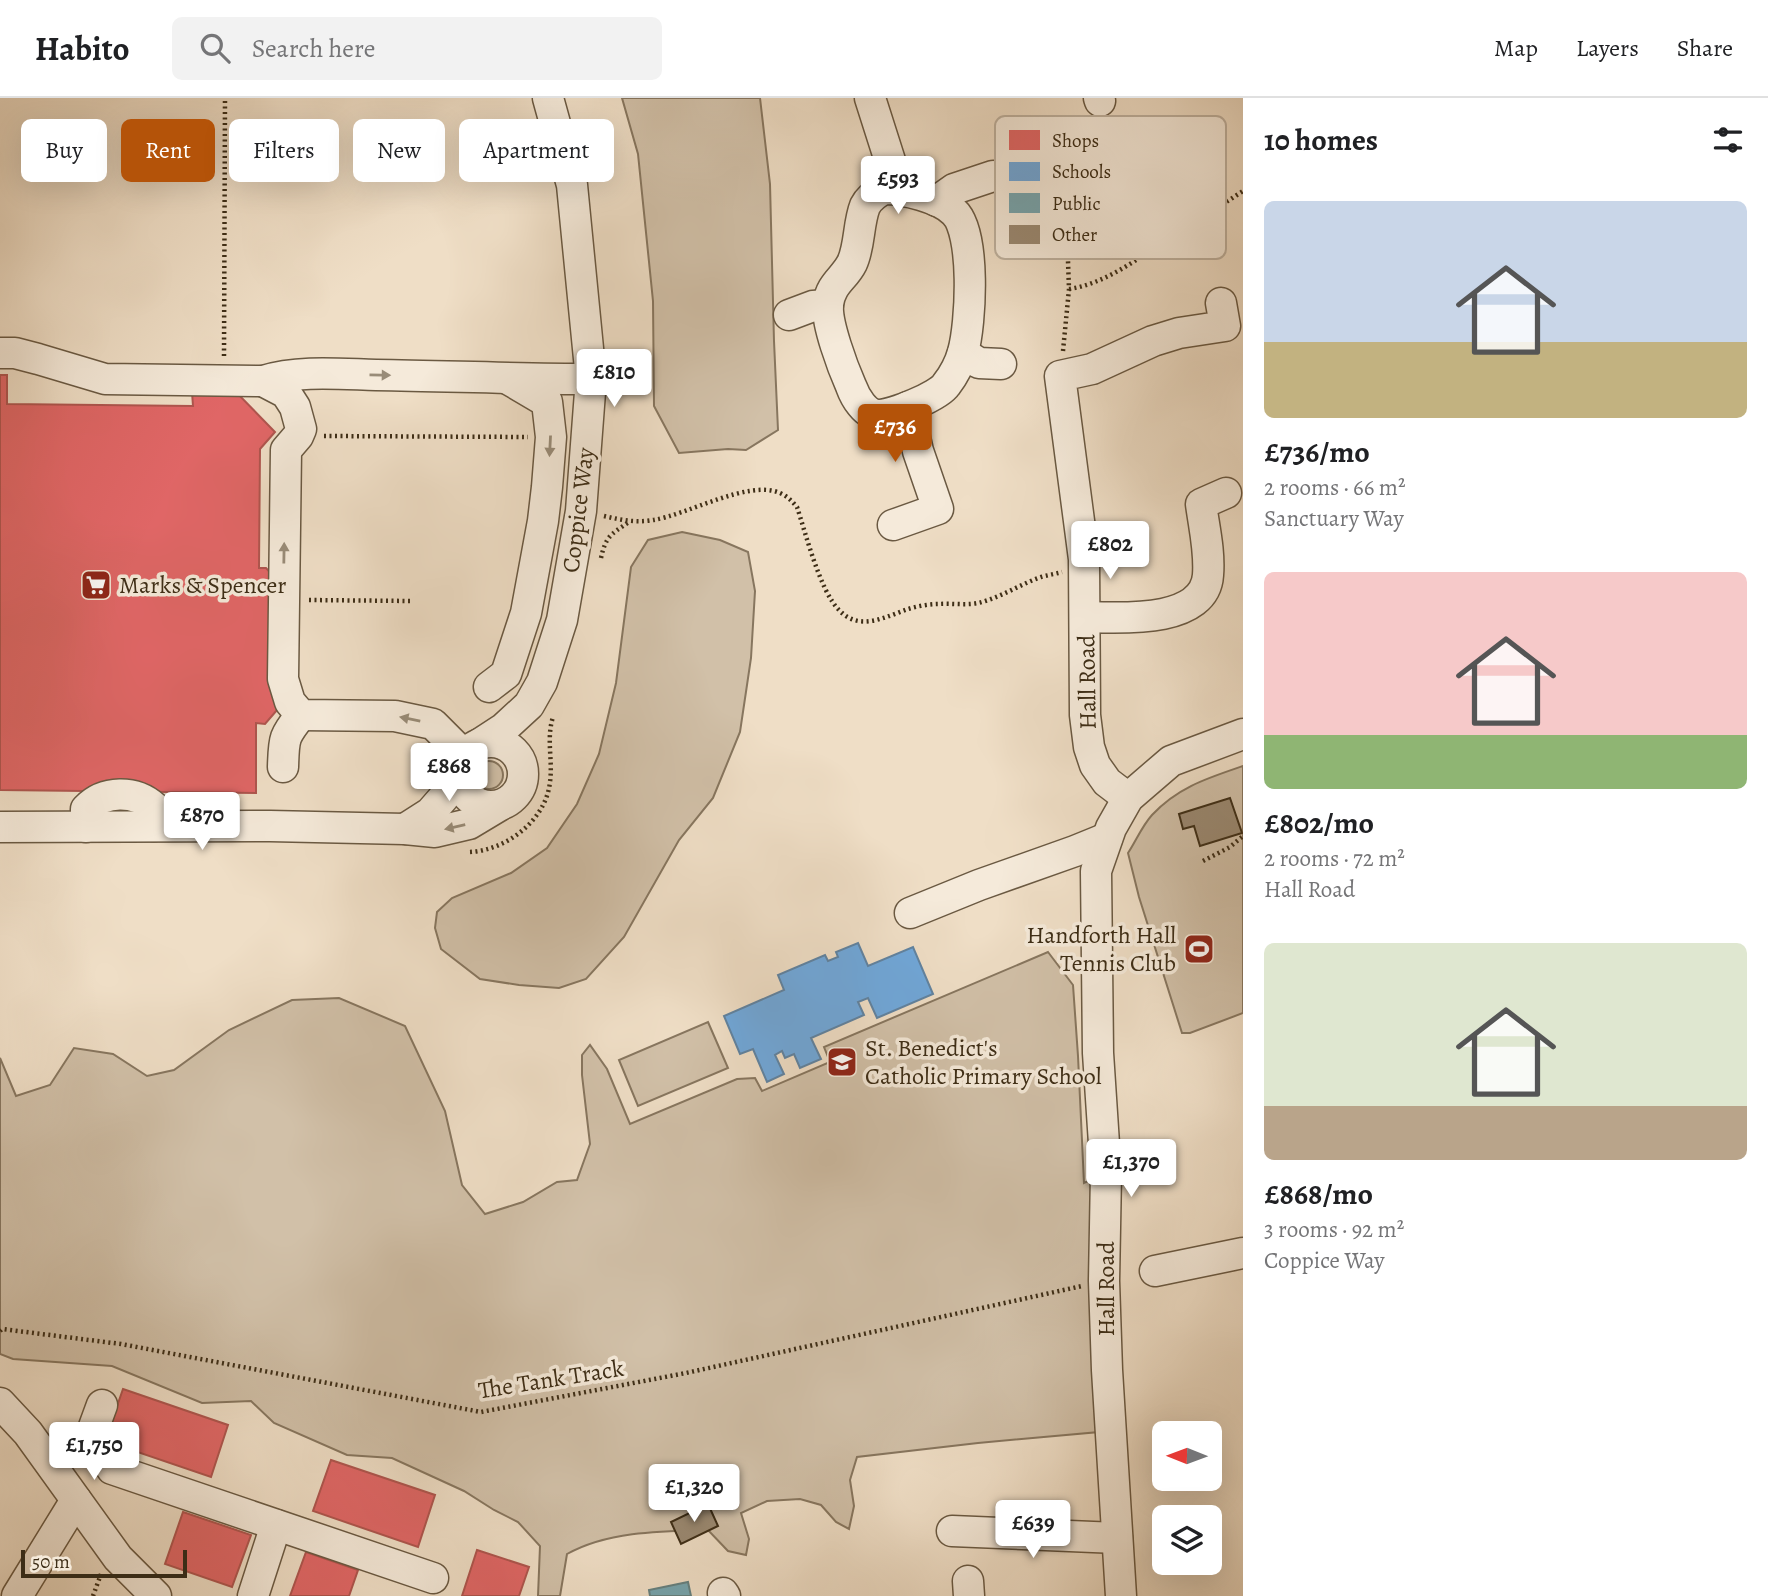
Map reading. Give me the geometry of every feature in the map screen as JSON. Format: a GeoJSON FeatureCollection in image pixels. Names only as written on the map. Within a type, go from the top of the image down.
{"type":"FeatureCollection","features":[{"type":"Feature","properties":{"kind":"street"},"geometry":{"type":"LineString","coordinates":[[870,98],[899,189]]}},
{"type":"Feature","properties":{"kind":"street","name":"Coppice Way"},"geometry":{"type":"LineString","coordinates":[[522,765],[541,710],[542,682],[562,620],[581,511],[591,379],[572,185],[547,99]]}},
{"type":"Feature","properties":{"kind":"street"},"geometry":{"type":"LineString","coordinates":[[937,201],[954,189],[993,176]]}},
{"type":"Feature","properties":{"kind":"street"},"geometry":{"type":"LineString","coordinates":[[884,189],[899,189],[937,201],[956,212],[969,254],[970,288],[963,353],[945,387],[931,398],[878,415],[865,410],[851,388],[831,328],[828,305],[834,285],[852,264],[865,205],[884,189]]}},
{"type":"Feature","properties":{"kind":"street"},"geometry":{"type":"LineString","coordinates":[[1060,376],[1092,369],[1153,341],[1179,333],[1225,326],[1221,303]]}},
{"type":"Feature","properties":{"kind":"street"},"geometry":{"type":"LineString","coordinates":[[789,315],[813,306],[828,305]]}},
{"type":"Feature","properties":{"kind":"street"},"geometry":{"type":"LineString","coordinates":[[0,353],[15,353],[105,379],[263,381],[281,376],[346,374],[591,379]]}},
{"type":"Feature","properties":{"kind":"street"},"geometry":{"type":"LineString","coordinates":[[963,353],[979,363],[1001,364]]}},
{"type":"Feature","properties":{"kind":"street"},"geometry":{"type":"LineString","coordinates":[[346,374],[319,394],[300,433],[286,450],[283,679],[289,702],[302,715],[395,716],[433,724],[468,759]]}},
{"type":"Feature","properties":{"kind":"street","name":"Hall Road"},"geometry":{"type":"LineString","coordinates":[[1060,376],[1084,559],[1085,715],[1089,747],[1095,765],[1107,782],[1128,798],[1111,828],[1096,871],[1098,1053],[1106,1174],[1104,1281],[1107,1370],[1121,1596]]}},
{"type":"Feature","properties":{"kind":"street"},"geometry":{"type":"LineString","coordinates":[[489,687],[506,674],[526,614],[541,531],[551,437],[547,402],[507,379]]}},
{"type":"Feature","properties":{"kind":"street"},"geometry":{"type":"LineString","coordinates":[[263,381],[286,393],[295,407],[300,433]]}},
{"type":"Feature","properties":{"kind":"street"},"geometry":{"type":"LineString","coordinates":[[893,525],[939,509],[918,450],[908,407]]}},
{"type":"Feature","properties":{"kind":"street"},"geometry":{"type":"LineString","coordinates":[[1085,618],[1134,619],[1164,614],[1188,606],[1203,593],[1209,578],[1200,504],[1226,493]]}},
{"type":"Feature","properties":{"kind":"street","name":"Coppice Way"},"geometry":{"type":"LineString","coordinates":[[405,829],[430,813],[444,797],[468,759],[504,728],[541,710]]}},
{"type":"Feature","properties":{"kind":"street"},"geometry":{"type":"LineString","coordinates":[[283,767],[286,733],[302,715]]}},
{"type":"Feature","properties":{"kind":"street"},"geometry":{"type":"LineString","coordinates":[[1128,798],[1171,761],[1243,734],[1243,740]]}},
{"type":"Feature","properties":{"kind":"street"},"geometry":{"type":"LineString","coordinates":[[0,827],[154,826],[405,829],[435,832],[469,824],[509,802],[522,786],[522,765],[518,756],[501,743],[491,742],[468,759],[462,788],[477,804],[499,806]]}},
{"type":"Feature","properties":{"kind":"street"},"geometry":{"type":"LineString","coordinates":[[910,913],[1107,838]]}},
{"type":"Feature","properties":{"kind":"street"},"geometry":{"type":"LineString","coordinates":[[1155,1270],[1243,1253]]}},
{"type":"Feature","properties":{"kind":"street"},"geometry":{"type":"LineString","coordinates":[[0,1403],[28,1433],[118,1558],[156,1596]]}},
{"type":"Feature","properties":{"kind":"street"},"geometry":{"type":"LineString","coordinates":[[102,1405],[91,1435],[112,1469],[433,1578]]}},
{"type":"Feature","properties":{"kind":"street"},"geometry":{"type":"LineString","coordinates":[[17,1596],[76,1500]]}},
{"type":"Feature","properties":{"kind":"street"},"geometry":{"type":"LineString","coordinates":[[253,1596],[276,1525]]}},
{"type":"Feature","properties":{"kind":"street"},"geometry":{"type":"LineString","coordinates":[[952,1531],[1116,1538]]}},
{"type":"Feature","properties":{"kind":"path"},"geometry":{"type":"LineString","coordinates":[[224,380],[225,98]]}},
{"type":"Feature","properties":{"kind":"path"},"geometry":{"type":"LineString","coordinates":[[1226,202],[1243,191]]}},
{"type":"Feature","properties":{"kind":"path"},"geometry":{"type":"LineString","coordinates":[[1060,376],[1069,289],[1068,259]]}},
{"type":"Feature","properties":{"kind":"path"},"geometry":{"type":"LineString","coordinates":[[1069,289],[1090,284],[1137,259]]}},
{"type":"Feature","properties":{"kind":"path"},"geometry":{"type":"LineString","coordinates":[[300,433],[551,437]]}},
{"type":"Feature","properties":{"kind":"path"},"geometry":{"type":"LineString","coordinates":[[599,565],[605,541],[629,522],[654,520],[747,491],[766,489],[788,497],[797,507],[832,602],[851,620],[880,620],[910,608],[939,604],[978,604],[1040,578],[1066,571],[1084,571]]}},
{"type":"Feature","properties":{"kind":"path"},"geometry":{"type":"LineString","coordinates":[[284,600],[411,601]]}},
{"type":"Feature","properties":{"kind":"path"},"geometry":{"type":"LineString","coordinates":[[468,852],[480,852],[512,839],[532,824],[546,801],[551,781],[550,729],[541,710]]}},
{"type":"Feature","properties":{"kind":"path"},"geometry":{"type":"LineString","coordinates":[[1203,862],[1230,847],[1243,835]]}},
{"type":"Feature","properties":{"kind":"path","name":"The Tank Track"},"geometry":{"type":"LineString","coordinates":[[0,1331],[2,1329],[121,1344],[481,1412],[687,1373],[1104,1281]]}},
{"type":"Feature","properties":{"kind":"shaded area"},"geometry":{"type":"Polygon","coordinates":[[[622,98],[760,98],[770,184],[778,430],[746,450],[679,453],[654,406],[653,301],[638,154],[622,98]]]}},
{"type":"Feature","properties":{"kind":"shaded area"},"geometry":{"type":"Polygon","coordinates":[[[682,532],[720,540],[748,552],[755,591],[751,658],[740,732],[713,798],[679,840],[624,937],[586,979],[559,988],[480,979],[441,949],[435,928],[437,912],[452,898],[511,873],[547,848],[577,804],[599,754],[616,683],[631,567],[648,540],[682,532]]]}},
{"type":"Feature","properties":{"kind":"shaded area"},"geometry":{"type":"Polygon","coordinates":[[[489,761],[499,765],[503,775],[499,785],[489,789],[479,785],[475,775],[479,765],[489,761]]]}},
{"type":"Feature","properties":{"kind":"shaded area","name":"Handforth Hall Tennis Club"},"geometry":{"type":"Polygon","coordinates":[[[1243,766],[1243,1013],[1190,1033],[1182,1033],[1139,897],[1128,853],[1148,819],[1172,797],[1206,779],[1243,766]]]}},
{"type":"Feature","properties":{"kind":"shaded area"},"geometry":{"type":"Polygon","coordinates":[[[1048,952],[1073,985],[1084,1183],[1099,1176],[1110,1431],[857,1457],[850,1480],[854,1506],[849,1529],[836,1522],[821,1505],[800,1499],[767,1501],[741,1513],[749,1539],[746,1555],[728,1551],[708,1530],[654,1532],[618,1537],[583,1546],[567,1554],[560,1596],[538,1596],[540,1546],[518,1522],[464,1491],[392,1458],[347,1455],[274,1423],[251,1401],[202,1403],[112,1366],[13,1359],[0,1354],[0,1058],[16,1096],[50,1085],[74,1048],[113,1054],[147,1076],[174,1070],[229,1030],[292,1000],[339,998],[405,1026],[445,1111],[462,1185],[485,1214],[523,1202],[557,1182],[577,1180],[590,1144],[582,1055],[590,1045],[607,1069],[630,1124],[737,1079],[755,1078],[762,1091],[830,1062],[824,1047],[1048,952]]]}},
{"type":"Feature","properties":{"kind":"shaded area"},"geometry":{"type":"Polygon","coordinates":[[[708,1022],[728,1068],[638,1106],[619,1060],[708,1022]]]}},
{"type":"Feature","properties":{"kind":"building: Shops"},"geometry":{"type":"Polygon","coordinates":[[[0,375],[7,375],[7,404],[193,406],[192,392],[236,392],[275,432],[260,449],[259,568],[266,568],[279,582],[277,710],[265,724],[256,723],[256,793],[0,790],[0,375]]]}},
{"type":"Feature","properties":{"kind":"building: Shops"},"geometry":{"type":"Polygon","coordinates":[[[123,1389],[228,1425],[211,1477],[105,1441],[123,1389]]]}},
{"type":"Feature","properties":{"kind":"building: Shops"},"geometry":{"type":"Polygon","coordinates":[[[331,1460],[435,1495],[418,1547],[313,1511],[331,1460]]]}},
{"type":"Feature","properties":{"kind":"building: Shops"},"geometry":{"type":"Polygon","coordinates":[[[183,1512],[251,1535],[232,1587],[165,1564],[183,1512]]]}},
{"type":"Feature","properties":{"kind":"building: Shops"},"geometry":{"type":"Polygon","coordinates":[[[477,1550],[529,1567],[519,1596],[462,1596],[477,1550]]]}},
{"type":"Feature","properties":{"kind":"building: Shops"},"geometry":{"type":"Polygon","coordinates":[[[306,1552],[358,1570],[349,1596],[290,1596],[306,1552]]]}},
{"type":"Feature","properties":{"kind":"building: Schools"},"geometry":{"type":"Polygon","coordinates":[[[858,943],[868,966],[913,947],[933,994],[877,1018],[868,998],[858,1002],[864,1015],[811,1038],[821,1059],[800,1068],[794,1054],[785,1058],[782,1051],[775,1055],[784,1074],[767,1082],[753,1049],[740,1054],[724,1016],[784,990],[778,975],[825,955],[828,961],[838,957],[836,952],[858,943]]]}},
{"type":"Feature","properties":{"kind":"building: Public"},"geometry":{"type":"Polygon","coordinates":[[[688,1582],[691,1596],[650,1596],[649,1590],[688,1582]]]}},
{"type":"Feature","properties":{"kind":"building: Other"},"geometry":{"type":"Polygon","coordinates":[[[1230,798],[1242,833],[1200,846],[1194,826],[1183,829],[1179,814],[1230,798]]]}},
{"type":"Feature","properties":{"kind":"building: Other"},"geometry":{"type":"Polygon","coordinates":[[[708,1504],[718,1526],[681,1544],[671,1522],[708,1504]]]}},
{"type":"Feature","properties":{"kind":"place","name":"Marks & Spencer"},"geometry":{"type":"Point","coordinates":[96,585]}},
{"type":"Feature","properties":{"kind":"place","name":"Handforth Hall Tennis Club"},"geometry":{"type":"Point","coordinates":[1199,949]}},
{"type":"Feature","properties":{"kind":"place","name":"St. Benedict's Catholic Primary School"},"geometry":{"type":"Point","coordinates":[842,1062]}}]}
